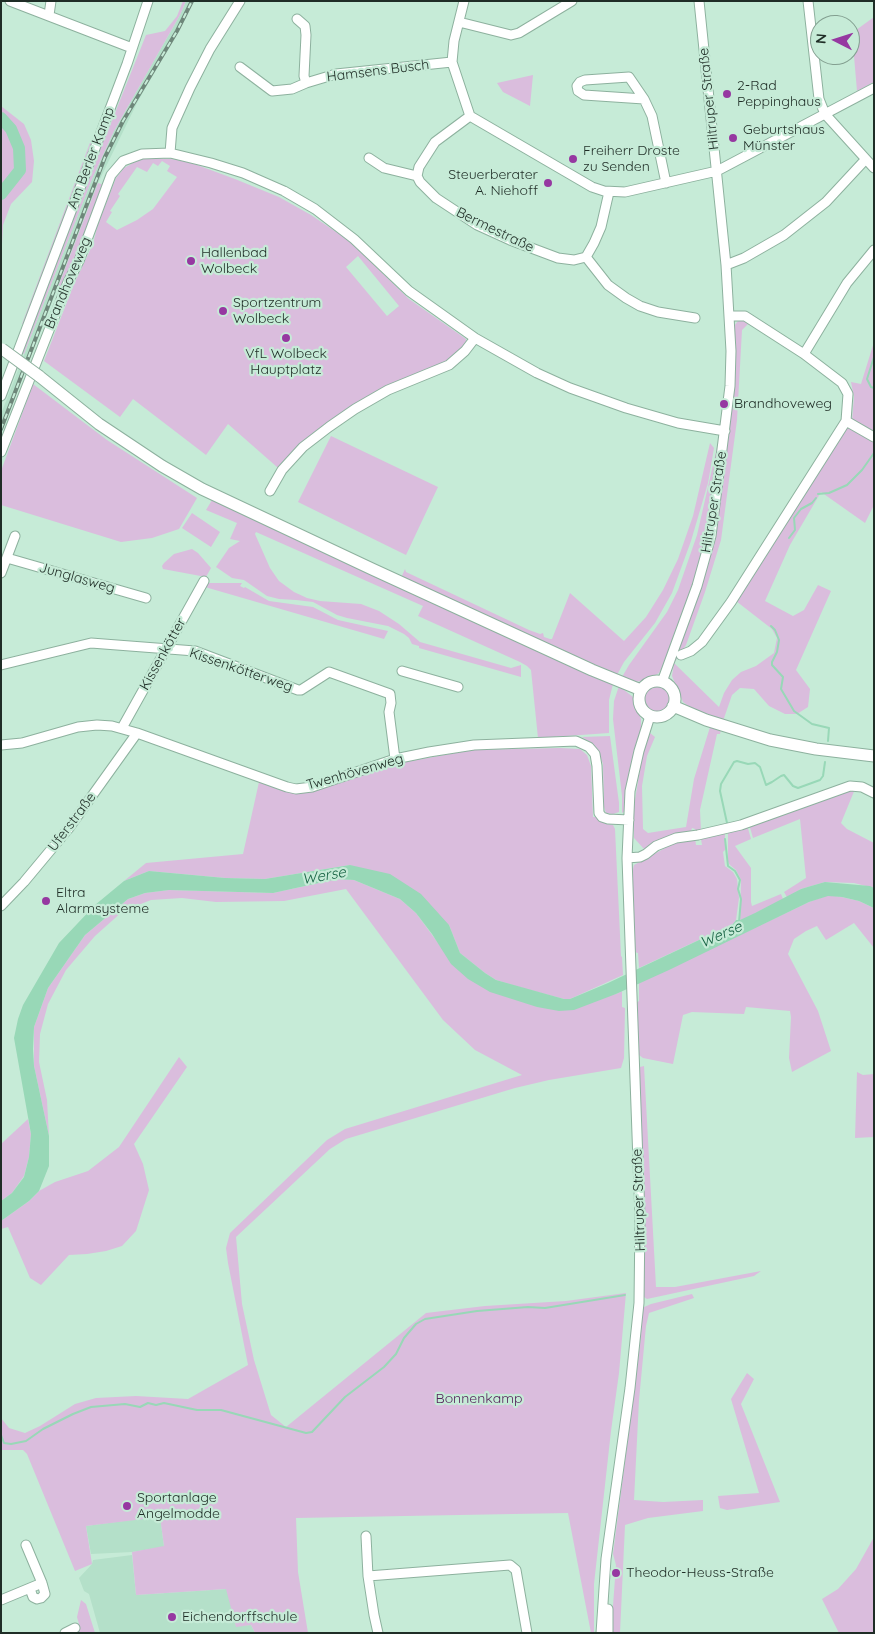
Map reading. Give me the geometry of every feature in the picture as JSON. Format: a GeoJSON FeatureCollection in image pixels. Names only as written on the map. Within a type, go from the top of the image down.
{"type":"FeatureCollection","features":[{"type":"Feature","properties":{"kind":"main road"},"geometry":{"type":"LineString","coordinates":[[2,349],[40,376],[100,424],[162,466],[202,489],[592,670],[641,690]]}},
{"type":"Feature","properties":{"kind":"main road"},"geometry":{"type":"LineString","coordinates":[[650,682],[662,682],[673,691],[673,706],[665,715],[650,716],[645,713],[639,702],[641,690],[650,682]]}},
{"type":"Feature","properties":{"kind":"main road"},"geometry":{"type":"LineString","coordinates":[[673,706],[706,720],[770,740],[816,749],[874,756]]}},
{"type":"Feature","properties":{"kind":"street"},"geometry":{"type":"LineString","coordinates":[[10,1],[132,48]]}},
{"type":"Feature","properties":{"kind":"street"},"geometry":{"type":"LineString","coordinates":[[49,15],[51,1]]}},
{"type":"Feature","properties":{"kind":"street","name":"Am Berler Kamp"},"geometry":{"type":"LineString","coordinates":[[1,396],[148,1]]}},
{"type":"Feature","properties":{"kind":"street"},"geometry":{"type":"LineString","coordinates":[[170,153],[172,128],[190,88],[210,49],[240,1]]}},
{"type":"Feature","properties":{"kind":"street"},"geometry":{"type":"LineString","coordinates":[[464,1],[454,41],[452,62],[470,116],[592,187],[609,192],[625,192],[717,171],[874,88]]}},
{"type":"Feature","properties":{"kind":"street"},"geometry":{"type":"LineString","coordinates":[[459,22],[512,35],[519,33],[572,1]]}},
{"type":"Feature","properties":{"kind":"street","name":"Hiltruper Straße"},"geometry":{"type":"LineString","coordinates":[[662,682],[705,561],[725,431],[730,381],[726,265],[699,1]]}},
{"type":"Feature","properties":{"kind":"street"},"geometry":{"type":"LineString","coordinates":[[808,1],[819,99],[825,114],[874,168]]}},
{"type":"Feature","properties":{"kind":"street"},"geometry":{"type":"LineString","coordinates":[[297,19],[305,26],[304,76],[306,83]]}},
{"type":"Feature","properties":{"kind":"street","name":"Hamsens Busch"},"geometry":{"type":"LineString","coordinates":[[240,67],[272,91],[292,89],[336,74],[452,62]]}},
{"type":"Feature","properties":{"kind":"street"},"geometry":{"type":"LineString","coordinates":[[644,99],[584,95],[578,90],[577,86],[585,80],[629,77],[644,99],[653,118],[666,183]]}},
{"type":"Feature","properties":{"kind":"street"},"geometry":{"type":"LineString","coordinates":[[369,158],[384,168],[417,176],[419,167],[434,142],[470,116]]}},
{"type":"Feature","properties":{"kind":"street","name":"Brandhoveweg"},"geometry":{"type":"LineString","coordinates":[[1,452],[68,282],[82,253],[111,175],[123,162],[142,154],[170,153],[243,173],[310,205],[354,239],[409,291],[475,338],[524,367],[570,388],[626,408],[678,423],[725,431]]}},
{"type":"Feature","properties":{"kind":"street"},"geometry":{"type":"LineString","coordinates":[[726,265],[744,258],[784,235],[826,202],[865,160]]}},
{"type":"Feature","properties":{"kind":"street","name":"Bermestraße"},"geometry":{"type":"LineString","coordinates":[[417,176],[420,182],[436,198],[477,225],[558,258],[574,260],[586,257]]}},
{"type":"Feature","properties":{"kind":"street"},"geometry":{"type":"LineString","coordinates":[[609,192],[601,227],[586,257],[608,284],[640,306],[658,312],[695,318]]}},
{"type":"Feature","properties":{"kind":"street"},"geometry":{"type":"LineString","coordinates":[[804,354],[847,283],[874,250]]}},
{"type":"Feature","properties":{"kind":"street"},"geometry":{"type":"LineString","coordinates":[[681,655],[692,651],[702,642],[731,602],[846,421],[848,394],[842,383],[804,354],[745,316],[729,316]]}},
{"type":"Feature","properties":{"kind":"street"},"geometry":{"type":"LineString","coordinates":[[270,491],[282,470],[303,447],[348,414],[388,390],[449,365],[465,351],[475,338]]}},
{"type":"Feature","properties":{"kind":"street"},"geometry":{"type":"LineString","coordinates":[[846,421],[874,437]]}},
{"type":"Feature","properties":{"kind":"street"},"geometry":{"type":"LineString","coordinates":[[1,573],[15,536]]}},
{"type":"Feature","properties":{"kind":"street","name":"Junglasweg"},"geometry":{"type":"LineString","coordinates":[[7,558],[146,598]]}},
{"type":"Feature","properties":{"kind":"street","name":"Kissenkötter"},"geometry":{"type":"LineString","coordinates":[[122,728],[204,581]]}},
{"type":"Feature","properties":{"kind":"street"},"geometry":{"type":"LineString","coordinates":[[1,665],[91,643],[166,649]]}},
{"type":"Feature","properties":{"kind":"street","name":"Kissenkötterweg"},"geometry":{"type":"LineString","coordinates":[[166,649],[195,651],[298,690],[329,672],[390,694],[391,703],[388,712],[396,759]]}},
{"type":"Feature","properties":{"kind":"street"},"geometry":{"type":"LineString","coordinates":[[402,671],[458,687]]}},
{"type":"Feature","properties":{"kind":"street","name":"Hiltruper Straße"},"geometry":{"type":"LineString","coordinates":[[601,1633],[603,1588],[635,1349],[640,1262],[627,858],[630,791],[634,768],[650,716]]}},
{"type":"Feature","properties":{"kind":"street","name":"Twenhövenweg"},"geometry":{"type":"LineString","coordinates":[[1,745],[22,743],[78,727],[97,724],[122,728],[287,788],[296,789],[312,787],[396,759],[429,752],[474,745],[576,741],[589,747],[595,754],[598,766],[599,813],[602,817],[608,819],[628,820]]}},
{"type":"Feature","properties":{"kind":"street","name":"Uferstraße"},"geometry":{"type":"LineString","coordinates":[[1,906],[24,882],[69,828],[137,733]]}},
{"type":"Feature","properties":{"kind":"street"},"geometry":{"type":"LineString","coordinates":[[627,858],[640,857],[656,846],[676,838],[741,825],[850,786],[862,787],[874,793]]}},
{"type":"Feature","properties":{"kind":"street"},"geometry":{"type":"LineString","coordinates":[[366,1536],[368,1576],[378,1633]]}},
{"type":"Feature","properties":{"kind":"street","name":"Hiltruper Straße"},"geometry":{"type":"LineString","coordinates":[[608,1633],[610,1541]]}},
{"type":"Feature","properties":{"kind":"street"},"geometry":{"type":"LineString","coordinates":[[26,1545],[45,1594],[41,1598],[36,1599],[30,1589]]}},
{"type":"Feature","properties":{"kind":"street"},"geometry":{"type":"LineString","coordinates":[[368,1576],[510,1564],[516,1570],[526,1633]]}},
{"type":"Feature","properties":{"kind":"street"},"geometry":{"type":"LineString","coordinates":[[1,1600],[42,1583]]}},
{"type":"Feature","properties":{"kind":"street"},"geometry":{"type":"LineString","coordinates":[[65,1633],[75,1628]]}},
{"type":"Feature","properties":{"kind":"shaded area"},"geometry":{"type":"Polygon","coordinates":[[[186,1],[194,1],[138,101],[98,183],[1,434],[1,414],[92,179],[114,131],[180,15],[186,1]]]}},
{"type":"Feature","properties":{"kind":"shaded area"},"geometry":{"type":"Polygon","coordinates":[[[160,1516],[164,1547],[132,1552],[91,1554],[86,1526],[160,1516]]]}},
{"type":"Feature","properties":{"kind":"shaded area","name":"Eichendorffschule"},"geometry":{"type":"Polygon","coordinates":[[[132,1555],[136,1595],[227,1589],[236,1626],[251,1625],[255,1633],[100,1633],[89,1594],[84,1591],[79,1578],[92,1564],[93,1560],[132,1555]]]}},
{"type":"Feature","properties":{"kind":"green space"},"geometry":{"type":"Polygon","coordinates":[[[183,1],[186,1],[180,15],[114,131],[92,179],[24,354],[22,353],[107,127],[109,128],[146,35],[165,31],[177,16],[183,1]]]}},
{"type":"Feature","properties":{"kind":"green space"},"geometry":{"type":"Polygon","coordinates":[[[874,17],[874,82],[857,91],[855,65],[860,65],[860,27],[874,17]]]}},
{"type":"Feature","properties":{"kind":"green space"},"geometry":{"type":"Polygon","coordinates":[[[533,75],[530,106],[503,92],[497,83],[533,75]]]}},
{"type":"Feature","properties":{"kind":"green space"},"geometry":{"type":"Polygon","coordinates":[[[1,106],[24,124],[31,140],[34,161],[32,182],[11,204],[3,225],[1,264],[1,106]]]}},
{"type":"Feature","properties":{"kind":"green space"},"geometry":{"type":"Polygon","coordinates":[[[91,140],[93,141],[24,324],[22,324],[91,140]]]}},
{"type":"Feature","properties":{"kind":"green space","name":"Sportzentrum Wolbeck"},"geometry":{"type":"Polygon","coordinates":[[[142,158],[189,162],[279,197],[311,215],[348,240],[409,299],[466,339],[466,343],[446,363],[355,409],[282,470],[228,424],[206,455],[133,399],[120,417],[44,361],[74,284],[93,244],[98,224],[116,178],[124,168],[142,158]],[[162,161],[158,166],[153,163],[147,172],[137,167],[118,194],[120,196],[110,211],[112,212],[106,222],[117,230],[153,209],[177,177],[167,171],[170,166],[162,161]],[[358,256],[346,267],[387,316],[399,306],[358,256]]]}},
{"type":"Feature","properties":{"kind":"green space"},"geometry":{"type":"Polygon","coordinates":[[[98,183],[104,185],[77,257],[61,289],[58,287],[98,183]]]}},
{"type":"Feature","properties":{"kind":"green space"},"geometry":{"type":"Polygon","coordinates":[[[745,319],[762,332],[748,324],[742,330],[737,420],[721,540],[686,645],[674,663],[719,707],[724,693],[732,680],[741,672],[756,666],[774,653],[777,638],[772,629],[736,601],[846,426],[874,441],[874,505],[865,523],[821,492],[790,545],[765,601],[793,616],[804,610],[818,585],[831,591],[796,670],[810,689],[808,707],[797,714],[785,714],[769,706],[754,689],[740,688],[732,695],[723,721],[691,708],[683,702],[672,676],[673,663],[706,565],[734,326],[738,321],[745,319]]]}},
{"type":"Feature","properties":{"kind":"green space"},"geometry":{"type":"Polygon","coordinates":[[[874,342],[874,436],[852,421],[854,397],[851,382],[861,384],[874,342]]]}},
{"type":"Feature","properties":{"kind":"green space"},"geometry":{"type":"Polygon","coordinates":[[[33,384],[107,440],[197,498],[179,529],[152,538],[121,542],[1,505],[1,471],[33,384]]]}},
{"type":"Feature","properties":{"kind":"green space"},"geometry":{"type":"Polygon","coordinates":[[[331,436],[438,487],[406,555],[298,502],[331,436]]]}},
{"type":"Feature","properties":{"kind":"green space"},"geometry":{"type":"Polygon","coordinates":[[[710,443],[714,448],[708,483],[691,541],[672,593],[655,623],[624,662],[617,675],[401,578],[405,569],[406,572],[529,630],[540,634],[543,633],[544,637],[550,639],[552,639],[570,593],[624,641],[646,617],[663,590],[678,559],[693,516],[710,443]]]}},
{"type":"Feature","properties":{"kind":"green space"},"geometry":{"type":"Polygon","coordinates":[[[718,443],[719,449],[707,533],[700,562],[667,658],[659,673],[647,680],[635,682],[622,677],[667,612],[678,590],[697,535],[718,443]]]}},
{"type":"Feature","properties":{"kind":"green space"},"geometry":{"type":"Polygon","coordinates":[[[212,500],[517,642],[613,684],[609,700],[609,733],[538,738],[531,670],[527,666],[418,616],[423,606],[256,532],[255,534],[270,568],[279,581],[294,592],[320,601],[361,604],[379,611],[399,624],[420,642],[511,668],[521,665],[521,677],[419,648],[419,646],[412,644],[404,634],[388,626],[337,615],[313,602],[267,596],[244,580],[232,578],[216,567],[229,548],[240,541],[230,539],[237,523],[206,510],[212,500]]]}},
{"type":"Feature","properties":{"kind":"green space"},"geometry":{"type":"Polygon","coordinates":[[[192,513],[220,532],[211,547],[182,528],[192,513]]]}},
{"type":"Feature","properties":{"kind":"green space"},"geometry":{"type":"Polygon","coordinates":[[[192,549],[211,568],[206,577],[163,569],[164,563],[174,554],[192,549]]]}},
{"type":"Feature","properties":{"kind":"green space"},"geometry":{"type":"Polygon","coordinates":[[[207,583],[242,583],[240,586],[269,601],[313,607],[338,620],[388,631],[384,639],[205,587],[207,583]]]}},
{"type":"Feature","properties":{"kind":"green space"},"geometry":{"type":"Polygon","coordinates":[[[656,685],[666,689],[670,699],[666,709],[656,713],[646,709],[642,699],[646,689],[656,685]]]}},
{"type":"Feature","properties":{"kind":"green space"},"geometry":{"type":"Polygon","coordinates":[[[619,686],[633,697],[641,719],[641,731],[628,782],[625,811],[622,813],[622,796],[613,719],[614,701],[619,686]]]}},
{"type":"Feature","properties":{"kind":"green space"},"geometry":{"type":"Polygon","coordinates":[[[710,727],[721,730],[720,734],[717,734],[700,810],[701,831],[696,831],[692,828],[690,834],[644,849],[634,838],[633,813],[642,756],[650,733],[655,737],[647,756],[642,786],[643,829],[648,833],[686,827],[694,779],[710,727]]]}},
{"type":"Feature","properties":{"kind":"green space"},"geometry":{"type":"Polygon","coordinates":[[[610,736],[619,803],[619,812],[613,814],[606,813],[604,807],[603,764],[599,752],[590,742],[582,737],[610,736]]]}},
{"type":"Feature","properties":{"kind":"green space"},"geometry":{"type":"Polygon","coordinates":[[[580,749],[587,755],[591,766],[593,817],[597,817],[606,824],[613,825],[615,829],[623,975],[570,999],[496,980],[460,953],[449,925],[350,865],[265,879],[225,878],[149,871],[124,881],[146,863],[243,854],[259,782],[295,793],[314,791],[395,764],[471,750],[580,749]]]}},
{"type":"Feature","properties":{"kind":"green space"},"geometry":{"type":"Polygon","coordinates":[[[855,789],[841,823],[847,829],[874,843],[874,888],[854,883],[825,882],[801,889],[787,897],[784,892],[806,878],[800,819],[753,838],[749,824],[839,791],[855,789]]]}},
{"type":"Feature","properties":{"kind":"green space"},"geometry":{"type":"Polygon","coordinates":[[[747,825],[751,839],[735,846],[751,868],[752,906],[781,894],[783,899],[740,921],[741,880],[736,870],[728,862],[728,833],[747,825]]]}},
{"type":"Feature","properties":{"kind":"green space"},"geometry":{"type":"Polygon","coordinates":[[[725,834],[725,850],[723,852],[725,866],[733,872],[737,879],[739,898],[736,920],[733,924],[639,968],[638,953],[634,952],[632,873],[634,865],[676,842],[695,838],[696,845],[702,845],[701,839],[703,837],[725,834]]]}},
{"type":"Feature","properties":{"kind":"green space","name":"Bonnenkamp"},"geometry":{"type":"Polygon","coordinates":[[[337,879],[354,880],[400,899],[416,913],[441,947],[537,1007],[616,994],[622,991],[622,1007],[625,1008],[624,1058],[621,1068],[549,1080],[515,1088],[346,1139],[330,1149],[236,1237],[242,1304],[254,1360],[271,1415],[286,1427],[426,1313],[485,1306],[566,1301],[626,1293],[619,1373],[594,1584],[594,1633],[591,1633],[568,1513],[296,1518],[298,1572],[308,1633],[255,1633],[251,1625],[236,1627],[226,1589],[136,1595],[132,1552],[164,1546],[160,1517],[86,1526],[92,1564],[75,1571],[27,1454],[23,1450],[1,1450],[1,1418],[9,1428],[25,1433],[75,1404],[96,1398],[136,1396],[188,1399],[248,1365],[228,1263],[226,1248],[230,1233],[327,1140],[345,1129],[522,1075],[475,1050],[443,1020],[346,889],[284,901],[216,902],[182,898],[151,900],[123,911],[95,936],[66,970],[48,1004],[40,1034],[39,1062],[47,1100],[49,1136],[34,1066],[34,1027],[48,988],[85,935],[128,899],[145,893],[169,890],[273,893],[337,879]]]}},
{"type":"Feature","properties":{"kind":"green space"},"geometry":{"type":"Polygon","coordinates":[[[828,895],[859,901],[874,908],[874,948],[854,923],[826,940],[817,926],[806,931],[794,939],[788,954],[818,1011],[831,1051],[792,1072],[789,1058],[790,1011],[746,1007],[744,1014],[692,1012],[683,1015],[673,1064],[643,1058],[639,1055],[636,1003],[639,1001],[639,983],[809,902],[828,895]]]}},
{"type":"Feature","properties":{"kind":"green space"},"geometry":{"type":"Polygon","coordinates":[[[179,1057],[187,1067],[134,1144],[143,1164],[149,1190],[136,1231],[122,1246],[106,1251],[69,1255],[41,1285],[30,1278],[8,1227],[1,1229],[1,1221],[29,1201],[39,1191],[55,1182],[88,1171],[119,1147],[179,1057]]]}},
{"type":"Feature","properties":{"kind":"green space"},"geometry":{"type":"Polygon","coordinates":[[[644,1066],[656,1287],[675,1287],[761,1271],[754,1276],[647,1299],[644,1297],[639,1071],[640,1067],[644,1066]]]}},
{"type":"Feature","properties":{"kind":"green space"},"geometry":{"type":"Polygon","coordinates":[[[857,1072],[863,1075],[874,1074],[874,1137],[855,1138],[857,1072]]]}},
{"type":"Feature","properties":{"kind":"green space"},"geometry":{"type":"Polygon","coordinates":[[[28,1119],[31,1134],[29,1157],[24,1176],[12,1193],[1,1201],[1,1144],[28,1119]]]}},
{"type":"Feature","properties":{"kind":"green space"},"geometry":{"type":"Polygon","coordinates":[[[692,1294],[694,1298],[649,1313],[639,1400],[634,1500],[663,1502],[703,1500],[703,1511],[648,1518],[625,1525],[620,1633],[611,1633],[616,1565],[613,1554],[641,1337],[642,1308],[692,1294]]]}},
{"type":"Feature","properties":{"kind":"green space"},"geometry":{"type":"Polygon","coordinates":[[[747,1373],[754,1379],[741,1404],[780,1502],[727,1510],[720,1508],[718,1496],[759,1493],[731,1399],[747,1373]]]}},
{"type":"Feature","properties":{"kind":"green space"},"geometry":{"type":"Polygon","coordinates":[[[874,1537],[874,1633],[839,1633],[822,1599],[838,1589],[856,1569],[874,1537]]]}},
{"type":"Feature","properties":{"kind":"green space"},"geometry":{"type":"Polygon","coordinates":[[[81,1600],[86,1604],[95,1633],[78,1633],[79,1624],[77,1617],[81,1600]]]}},
{"type":"Feature","properties":{"kind":"water","name":"Werse"},"geometry":{"type":"Polygon","coordinates":[[[350,865],[390,874],[421,894],[449,925],[460,953],[496,980],[564,999],[570,999],[608,983],[733,924],[736,920],[740,920],[801,889],[811,886],[825,882],[870,886],[874,888],[874,908],[859,901],[842,897],[828,896],[809,902],[616,994],[574,1010],[559,1011],[537,1007],[490,992],[468,979],[451,964],[416,913],[400,899],[354,880],[337,879],[273,893],[169,890],[145,893],[128,899],[85,935],[48,988],[34,1027],[33,1049],[34,1066],[49,1136],[49,1166],[39,1191],[29,1201],[1,1221],[1,1201],[12,1193],[24,1177],[29,1157],[31,1134],[14,1038],[18,1019],[23,1005],[59,943],[95,905],[124,881],[149,871],[225,878],[265,879],[350,865]]]}},
{"type":"Feature","properties":{"kind":"waterway"},"geometry":{"type":"LineString","coordinates":[[1,118],[11,129],[19,148],[20,170],[1,194]]}},
{"type":"Feature","properties":{"kind":"waterway"},"geometry":{"type":"LineString","coordinates":[[874,357],[867,379],[871,387],[874,388]]}},
{"type":"Feature","properties":{"kind":"waterway"},"geometry":{"type":"LineString","coordinates":[[818,494],[829,493],[847,485],[862,470],[874,453]]}},
{"type":"Feature","properties":{"kind":"waterway"},"geometry":{"type":"LineString","coordinates":[[789,538],[795,530],[794,518],[801,509],[812,503],[816,498]]}},
{"type":"Feature","properties":{"kind":"waterway"},"geometry":{"type":"LineString","coordinates":[[771,626],[779,640],[772,665],[783,677],[781,689],[794,711],[812,724],[829,728],[828,741]]}},
{"type":"Feature","properties":{"kind":"waterway"},"geometry":{"type":"LineString","coordinates":[[727,823],[720,791],[721,784],[734,762],[755,763],[760,767],[766,785],[784,775],[793,786],[798,788],[820,780],[823,776],[825,762]]}},
{"type":"Feature","properties":{"kind":"waterway","name":"Werse"},"geometry":{"type":"LineString","coordinates":[[725,839],[728,866],[735,871],[740,880],[738,889],[741,899],[739,922]]}},
{"type":"Feature","properties":{"kind":"waterway"},"geometry":{"type":"LineString","coordinates":[[1,1435],[4,1443],[11,1444],[26,1441],[43,1429],[91,1407],[125,1404],[140,1407],[148,1403],[156,1405],[164,1403],[197,1410],[221,1410],[306,1433],[312,1432],[345,1397],[384,1367],[396,1354],[404,1338],[416,1324],[425,1319],[477,1311],[528,1307],[545,1308],[625,1295]]}},
{"type":"Feature","properties":{"kind":"railway"},"geometry":{"type":"LineString","coordinates":[[1,429],[105,157],[123,121],[177,31],[192,1]]}},
{"type":"Feature","properties":{"kind":"place","name":"2-Rad Peppinghaus"},"geometry":{"type":"Point","coordinates":[727,94]}},
{"type":"Feature","properties":{"kind":"place","name":"Geburtshaus Münster"},"geometry":{"type":"Point","coordinates":[733,138]}},
{"type":"Feature","properties":{"kind":"place","name":"Freiherr Droste zu Senden"},"geometry":{"type":"Point","coordinates":[573,159]}},
{"type":"Feature","properties":{"kind":"place","name":"Steuerberater A. Niehoff"},"geometry":{"type":"Point","coordinates":[548,183]}},
{"type":"Feature","properties":{"kind":"place","name":"Hallenbad Wolbeck"},"geometry":{"type":"Point","coordinates":[191,261]}},
{"type":"Feature","properties":{"kind":"place","name":"Sportzentrum Wolbeck"},"geometry":{"type":"Point","coordinates":[223,311]}},
{"type":"Feature","properties":{"kind":"place","name":"VfL Wolbeck Hauptplatz"},"geometry":{"type":"Point","coordinates":[286,338]}},
{"type":"Feature","properties":{"kind":"place","name":"Brandhoveweg"},"geometry":{"type":"Point","coordinates":[724,404]}},
{"type":"Feature","properties":{"kind":"place","name":"Eltra Alarmsysteme"},"geometry":{"type":"Point","coordinates":[46,901]}},
{"type":"Feature","properties":{"kind":"place","name":"Sportanlage Angelmodde"},"geometry":{"type":"Point","coordinates":[127,1506]}},
{"type":"Feature","properties":{"kind":"place","name":"Theodor-Heuss-Straße"},"geometry":{"type":"Point","coordinates":[616,1573]}},
{"type":"Feature","properties":{"kind":"place","name":"Eichendorffschule"},"geometry":{"type":"Point","coordinates":[172,1617]}}]}
